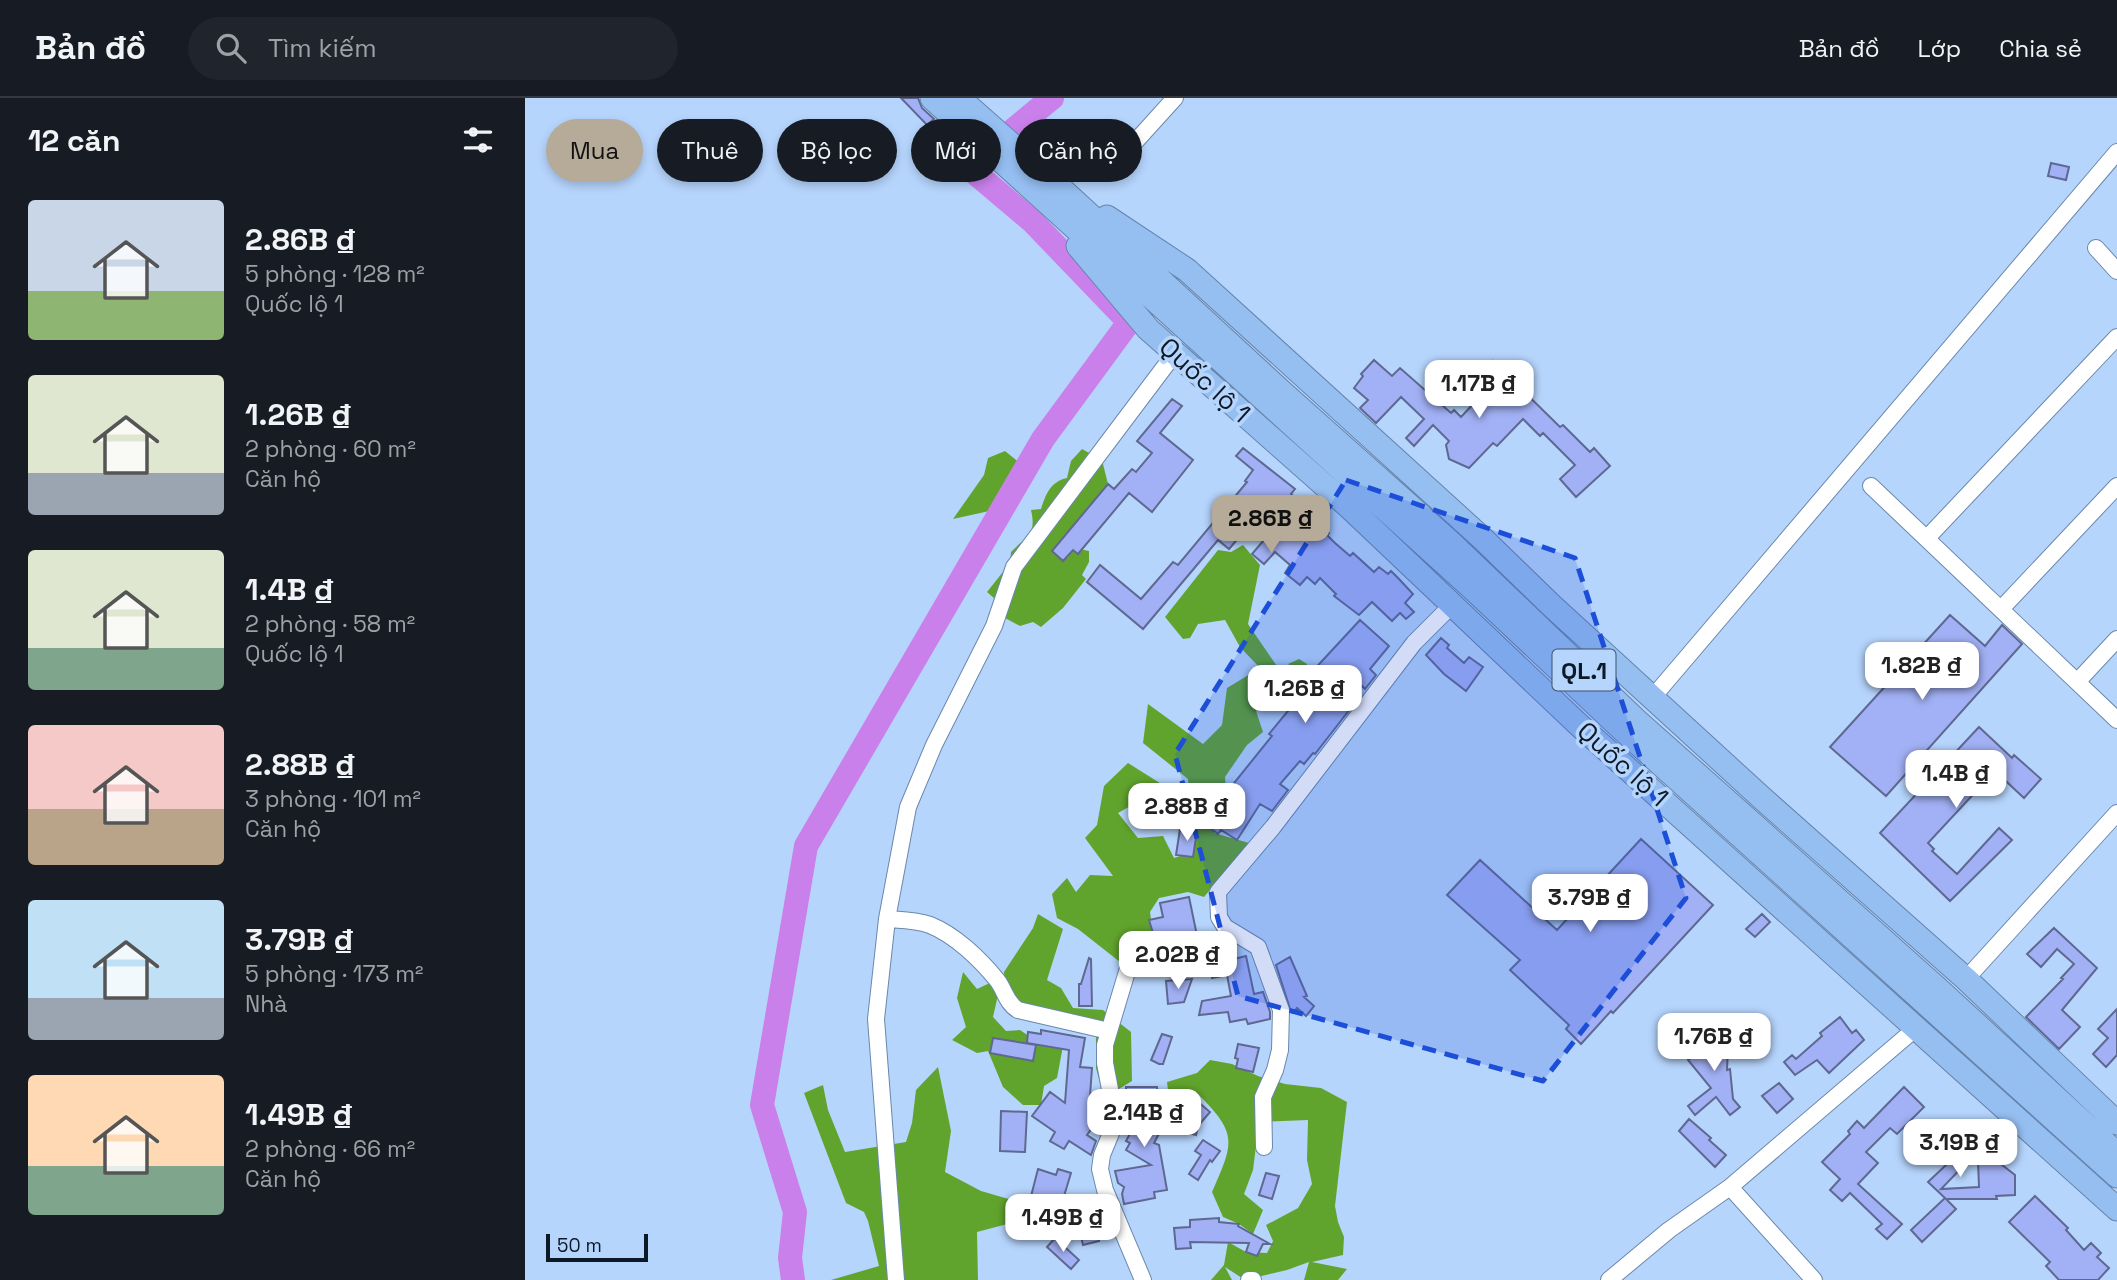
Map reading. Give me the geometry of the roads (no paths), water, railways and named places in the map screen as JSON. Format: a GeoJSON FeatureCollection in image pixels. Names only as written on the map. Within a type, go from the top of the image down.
{"type":"FeatureCollection","features":[{"type":"Feature","properties":{"kind":"highway","name":"Quốc lộ 1"},"geometry":{"type":"LineString","coordinates":[[932,98],[965,119]]}},
{"type":"Feature","properties":{"kind":"highway","name":"Quốc lộ 1"},"geometry":{"type":"LineString","coordinates":[[959,98],[971,119]]}},
{"type":"Feature","properties":{"kind":"highway","name":"Quốc lộ 1"},"geometry":{"type":"LineString","coordinates":[[1001,148],[1449,541],[1633,739],[2117,1176]]}},
{"type":"Feature","properties":{"kind":"highway","name":"Quốc lộ 1"},"geometry":{"type":"LineString","coordinates":[[1046,187],[1074,242],[1148,329],[1349,507],[1579,724],[2117,1209]]}},
{"type":"Feature","properties":{"kind":"highway","name":"Quốc lộ 1"},"geometry":{"type":"LineString","coordinates":[[1046,187],[1187,270],[1763,799],[2026,1035],[2117,1154]]}},
{"type":"Feature","properties":{"kind":"highway","name":"Quốc lộ 1"},"geometry":{"type":"LineString","coordinates":[[1059,213],[1529,630],[1636,720],[2009,1054],[2081,1105],[2117,1122]]}},
{"type":"Feature","properties":{"kind":"highway"},"geometry":{"type":"LineString","coordinates":[[1506,654],[1551,605]]}},
{"type":"Feature","properties":{"kind":"highway"},"geometry":{"type":"LineString","coordinates":[[1744,818],[1763,799]]}},
{"type":"Feature","properties":{"kind":"highway"},"geometry":{"type":"LineString","coordinates":[[2009,1054],[2026,1035]]}},
{"type":"Feature","properties":{"kind":"street"},"geometry":{"type":"LineString","coordinates":[[1046,187],[1066,168],[1092,152],[1136,141],[1175,98]]}},
{"type":"Feature","properties":{"kind":"street"},"geometry":{"type":"LineString","coordinates":[[1653,697],[2115,158]]}},
{"type":"Feature","properties":{"kind":"street"},"geometry":{"type":"LineString","coordinates":[[2096,248],[2117,271]]}},
{"type":"Feature","properties":{"kind":"street"},"geometry":{"type":"LineString","coordinates":[[1927,538],[2117,337]]}},
{"type":"Feature","properties":{"kind":"street"},"geometry":{"type":"LineString","coordinates":[[896,1280],[876,1018],[887,919],[908,807],[934,746],[994,626],[1014,567],[1175,353]]}},
{"type":"Feature","properties":{"kind":"street"},"geometry":{"type":"LineString","coordinates":[[1871,486],[2117,720]]}},
{"type":"Feature","properties":{"kind":"street"},"geometry":{"type":"LineString","coordinates":[[2001,609],[2117,486]]}},
{"type":"Feature","properties":{"kind":"street"},"geometry":{"type":"LineString","coordinates":[[1264,1147],[1263,1097],[1280,1050],[1281,1010],[1258,947],[1225,927],[1219,917],[1217,892],[1273,827],[1414,643],[1453,604]]}},
{"type":"Feature","properties":{"kind":"street"},"geometry":{"type":"LineString","coordinates":[[2077,682],[2117,639]]}},
{"type":"Feature","properties":{"kind":"street"},"geometry":{"type":"LineString","coordinates":[[1966,979],[2117,813]]}},
{"type":"Feature","properties":{"kind":"street"},"geometry":{"type":"LineString","coordinates":[[887,919],[923,923],[951,937],[986,968],[999,983],[1007,1001],[1018,1010],[1109,1031]]}},
{"type":"Feature","properties":{"kind":"street"},"geometry":{"type":"LineString","coordinates":[[1129,965],[1104,1054],[1116,1121],[1102,1155],[1100,1169],[1105,1190],[1143,1280]]}},
{"type":"Feature","properties":{"kind":"street"},"geometry":{"type":"LineString","coordinates":[[1609,1280],[1669,1230],[1730,1187],[1915,1028]]}},
{"type":"Feature","properties":{"kind":"street"},"geometry":{"type":"LineString","coordinates":[[1730,1187],[1814,1280]]}},
{"type":"Feature","properties":{"kind":"waterway"},"geometry":{"type":"LineString","coordinates":[[793,1280],[790,1258],[795,1212],[762,1105],[806,846],[1043,439],[1129,322],[1032,221],[968,167],[1052,98]]}}]}
